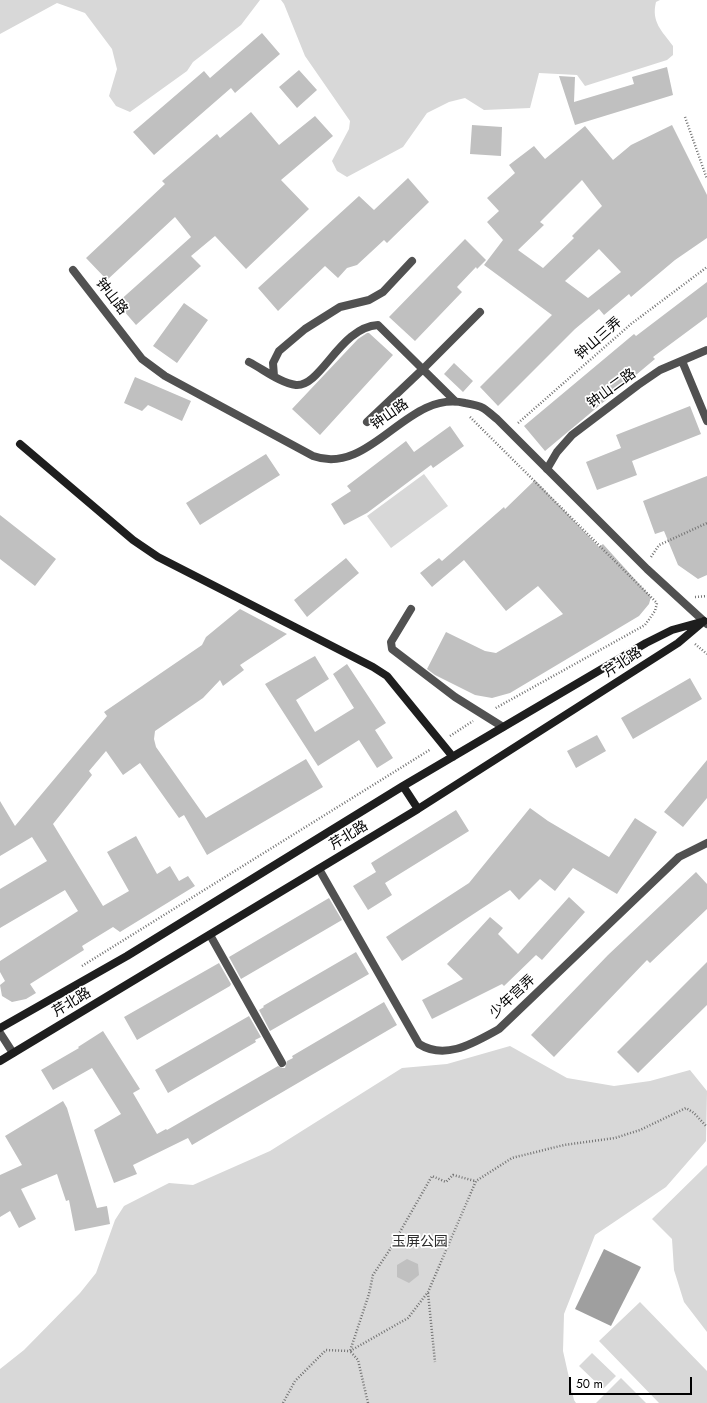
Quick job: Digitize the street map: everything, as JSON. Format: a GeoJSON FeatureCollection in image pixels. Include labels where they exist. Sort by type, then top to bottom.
{"type":"FeatureCollection","features":[{"type":"Feature","properties":{"kind":"main road"},"geometry":{"type":"LineString","coordinates":[[20,444],[133,540],[158,557],[373,667],[387,676],[453,757]]}},
{"type":"Feature","properties":{"kind":"main road","name":"芹北路"},"geometry":{"type":"LineString","coordinates":[[0,1028],[127,956],[403,786],[646,643],[672,630],[706,621]]}},
{"type":"Feature","properties":{"kind":"main road","name":"芹北路"},"geometry":{"type":"LineString","coordinates":[[0,1061],[210,936],[418,809],[672,647],[706,621]]}},
{"type":"Feature","properties":{"kind":"main road"},"geometry":{"type":"LineString","coordinates":[[403,786],[418,809]]}},
{"type":"Feature","properties":{"kind":"street"},"geometry":{"type":"LineString","coordinates":[[274,376],[272,363],[279,351],[305,330],[340,307],[369,300],[383,292],[412,261]]}},
{"type":"Feature","properties":{"kind":"street","name":"钟山路"},"geometry":{"type":"LineString","coordinates":[[73,270],[142,359],[165,376],[313,456],[324,460],[334,461],[349,457],[363,450],[421,410],[455,400]]}},
{"type":"Feature","properties":{"kind":"street"},"geometry":{"type":"LineString","coordinates":[[367,422],[480,312]]}},
{"type":"Feature","properties":{"kind":"street"},"geometry":{"type":"LineString","coordinates":[[249,362],[286,382],[297,385],[306,382],[321,370],[342,344],[361,329],[378,325],[455,400],[482,407],[647,569],[706,621]]}},
{"type":"Feature","properties":{"kind":"street","name":"钟山二路"},"geometry":{"type":"LineString","coordinates":[[546,469],[557,452],[572,435],[644,381],[660,370],[707,350]]}},
{"type":"Feature","properties":{"kind":"street"},"geometry":{"type":"LineString","coordinates":[[682,361],[707,420]]}},
{"type":"Feature","properties":{"kind":"street"},"geometry":{"type":"LineString","coordinates":[[412,609],[391,642],[392,649],[455,697],[503,727]]}},
{"type":"Feature","properties":{"kind":"street","name":"少年宫弄"},"geometry":{"type":"LineString","coordinates":[[319,869],[420,1044],[437,1052],[468,1046],[499,1029],[679,857],[707,843]]}},
{"type":"Feature","properties":{"kind":"street"},"geometry":{"type":"LineString","coordinates":[[210,936],[282,1063]]}},
{"type":"Feature","properties":{"kind":"street"},"geometry":{"type":"LineString","coordinates":[[0,1033],[13,1053]]}},
{"type":"Feature","properties":{"kind":"path"},"geometry":{"type":"LineString","coordinates":[[685,117],[707,179]]}},
{"type":"Feature","properties":{"kind":"path","name":"钟山三弄"},"geometry":{"type":"LineString","coordinates":[[508,431],[631,324],[707,267]]}},
{"type":"Feature","properties":{"kind":"path"},"geometry":{"type":"LineString","coordinates":[[79,968],[483,715],[645,624],[655,611],[657,603],[455,400]]}},
{"type":"Feature","properties":{"kind":"path"},"geometry":{"type":"LineString","coordinates":[[647,569],[653,553],[658,545],[707,523]]}},
{"type":"Feature","properties":{"kind":"path"},"geometry":{"type":"LineString","coordinates":[[695,644],[707,654]]}},
{"type":"Feature","properties":{"kind":"path"},"geometry":{"type":"LineString","coordinates":[[283,1403],[295,1381],[326,1350],[350,1351],[408,1318],[428,1292],[476,1181],[512,1158],[564,1145],[615,1138],[640,1130],[686,1108],[694,1113],[707,1127]]}},
{"type":"Feature","properties":{"kind":"path"},"geometry":{"type":"LineString","coordinates":[[350,1351],[369,1294],[373,1274],[389,1251],[432,1176],[446,1182],[453,1175],[476,1181]]}},
{"type":"Feature","properties":{"kind":"path"},"geometry":{"type":"LineString","coordinates":[[428,1292],[435,1362]]}},
{"type":"Feature","properties":{"kind":"path"},"geometry":{"type":"LineString","coordinates":[[350,1351],[358,1360],[368,1403]]}},
{"type":"Feature","properties":{"kind":"green space"},"geometry":{"type":"Polygon","coordinates":[[[0,0],[260,0],[241,25],[193,62],[187,71],[130,112],[116,106],[109,96],[117,69],[112,49],[85,13],[57,3],[0,34],[0,0]]]}},
{"type":"Feature","properties":{"kind":"green space"},"geometry":{"type":"Polygon","coordinates":[[[281,0],[660,0],[656,2],[656,21],[661,31],[673,46],[673,55],[667,60],[585,86],[577,75],[539,73],[530,108],[484,110],[465,98],[449,102],[427,113],[403,147],[347,177],[337,171],[332,161],[349,129],[350,121],[305,56],[281,0]]]}},
{"type":"Feature","properties":{"kind":"green space"},"geometry":{"type":"Polygon","coordinates":[[[424,474],[448,506],[391,548],[367,516],[424,474]]]}},
{"type":"Feature","properties":{"kind":"green space","name":"玉屏公园"},"geometry":{"type":"Polygon","coordinates":[[[510,1046],[567,1078],[614,1086],[650,1081],[690,1070],[707,1091],[706,1141],[666,1187],[595,1235],[564,1314],[563,1351],[574,1400],[576,1403],[0,1403],[0,1369],[24,1350],[80,1293],[96,1273],[115,1220],[124,1206],[169,1183],[193,1185],[270,1151],[402,1068],[447,1064],[510,1046]]]}},
{"type":"Feature","properties":{"kind":"green space"},"geometry":{"type":"Polygon","coordinates":[[[707,1165],[707,1332],[684,1302],[674,1270],[672,1239],[652,1219],[707,1165]]]}},
{"type":"Feature","properties":{"kind":"green space"},"geometry":{"type":"Polygon","coordinates":[[[640,1302],[707,1371],[707,1403],[659,1403],[599,1341],[640,1302]]]}},
{"type":"Feature","properties":{"kind":"green space"},"geometry":{"type":"Polygon","coordinates":[[[592,1353],[616,1376],[603,1389],[579,1366],[592,1353]]]}},
{"type":"Feature","properties":{"kind":"green space"},"geometry":{"type":"Polygon","coordinates":[[[621,1378],[646,1403],[596,1403],[621,1378]]]}},
{"type":"Feature","properties":{"kind":"shaded area"},"geometry":{"type":"Polygon","coordinates":[[[604,1249],[641,1267],[611,1326],[575,1309],[604,1249]]]}},
{"type":"Feature","properties":{"kind":"building"},"geometry":{"type":"Polygon","coordinates":[[[262,33],[280,54],[235,93],[231,88],[154,155],[133,132],[204,71],[210,78],[262,33]]]}},
{"type":"Feature","properties":{"kind":"building"},"geometry":{"type":"Polygon","coordinates":[[[667,67],[673,95],[575,125],[559,76],[575,77],[574,102],[634,84],[632,77],[667,67]]]}},
{"type":"Feature","properties":{"kind":"building"},"geometry":{"type":"Polygon","coordinates":[[[299,70],[317,90],[297,108],[279,87],[299,70]]]}},
{"type":"Feature","properties":{"kind":"building"},"geometry":{"type":"Polygon","coordinates":[[[251,112],[279,145],[315,116],[333,136],[281,180],[309,209],[246,269],[215,236],[191,256],[201,266],[136,325],[117,303],[191,237],[175,217],[107,280],[86,258],[165,184],[162,181],[217,134],[220,138],[251,112]]]}},
{"type":"Feature","properties":{"kind":"building"},"geometry":{"type":"Polygon","coordinates":[[[472,125],[502,127],[501,156],[470,154],[472,125]]]}},
{"type":"Feature","properties":{"kind":"building"},"geometry":{"type":"Polygon","coordinates":[[[672,125],[707,195],[707,238],[675,260],[631,297],[629,294],[604,315],[599,309],[575,329],[498,406],[480,387],[552,315],[484,265],[503,240],[487,222],[499,211],[487,198],[515,173],[509,165],[534,146],[545,159],[585,126],[613,160],[631,145],[672,125]],[[582,180],[540,222],[544,225],[518,250],[543,268],[574,238],[572,236],[602,206],[582,180]],[[599,249],[565,281],[588,298],[621,272],[599,249]]]}},
{"type":"Feature","properties":{"kind":"building"},"geometry":{"type":"Polygon","coordinates":[[[408,178],[429,202],[387,243],[384,240],[357,265],[347,268],[338,278],[325,266],[278,311],[258,288],[359,196],[374,210],[408,178]]]}},
{"type":"Feature","properties":{"kind":"building"},"geometry":{"type":"Polygon","coordinates":[[[465,239],[486,260],[477,269],[476,267],[457,287],[462,292],[415,341],[389,317],[465,239]]]}},
{"type":"Feature","properties":{"kind":"building"},"geometry":{"type":"Polygon","coordinates":[[[707,282],[707,317],[653,357],[655,359],[545,451],[524,426],[634,334],[636,336],[707,282]]]}},
{"type":"Feature","properties":{"kind":"building"},"geometry":{"type":"Polygon","coordinates":[[[184,303],[208,320],[177,363],[153,346],[184,303]]]}},
{"type":"Feature","properties":{"kind":"building"},"geometry":{"type":"Polygon","coordinates":[[[369,333],[393,355],[320,435],[292,409],[358,339],[369,333]]]}},
{"type":"Feature","properties":{"kind":"building"},"geometry":{"type":"Polygon","coordinates":[[[454,363],[473,381],[463,392],[444,374],[454,363]]]}},
{"type":"Feature","properties":{"kind":"building"},"geometry":{"type":"Polygon","coordinates":[[[135,377],[191,401],[182,421],[148,405],[142,411],[124,403],[135,377]]]}},
{"type":"Feature","properties":{"kind":"building"},"geometry":{"type":"Polygon","coordinates":[[[690,406],[701,434],[632,461],[637,475],[597,490],[586,462],[621,448],[616,435],[690,406]]]}},
{"type":"Feature","properties":{"kind":"building"},"geometry":{"type":"Polygon","coordinates":[[[450,426],[464,446],[433,468],[431,465],[367,513],[344,525],[331,504],[351,491],[347,486],[406,441],[414,452],[450,426]]]}},
{"type":"Feature","properties":{"kind":"building"},"geometry":{"type":"Polygon","coordinates":[[[266,454],[280,475],[200,525],[186,503],[266,454]]]}},
{"type":"Feature","properties":{"kind":"building"},"geometry":{"type":"Polygon","coordinates":[[[707,476],[707,575],[698,579],[678,565],[664,531],[655,534],[643,501],[707,476]]]}},
{"type":"Feature","properties":{"kind":"building"},"geometry":{"type":"Polygon","coordinates":[[[535,480],[599,547],[603,544],[651,597],[649,604],[639,616],[510,693],[492,698],[475,695],[435,675],[427,669],[446,632],[485,651],[496,653],[563,614],[538,586],[506,611],[464,560],[432,587],[420,573],[439,558],[442,561],[504,507],[505,509],[535,480]]]}},
{"type":"Feature","properties":{"kind":"building"},"geometry":{"type":"Polygon","coordinates":[[[0,515],[56,559],[35,586],[0,559],[0,515]]]}},
{"type":"Feature","properties":{"kind":"building"},"geometry":{"type":"Polygon","coordinates":[[[346,558],[359,573],[307,617],[294,600],[346,558]]]}},
{"type":"Feature","properties":{"kind":"building"},"geometry":{"type":"Polygon","coordinates":[[[240,609],[287,634],[240,665],[244,670],[223,686],[220,680],[203,698],[155,731],[154,739],[156,747],[206,818],[306,759],[323,787],[207,855],[184,815],[179,818],[140,763],[123,775],[106,751],[89,771],[92,775],[53,824],[103,906],[129,891],[107,852],[136,836],[157,874],[170,866],[179,881],[188,876],[195,886],[120,932],[113,927],[82,946],[84,950],[30,984],[36,993],[26,999],[12,1002],[2,996],[0,985],[5,981],[0,972],[0,961],[78,911],[65,890],[0,928],[0,889],[47,861],[32,837],[0,856],[0,801],[15,826],[107,716],[104,712],[202,645],[206,637],[240,609]]]}},
{"type":"Feature","properties":{"kind":"building"},"geometry":{"type":"Polygon","coordinates":[[[315,656],[329,679],[296,700],[315,732],[354,708],[333,674],[347,664],[386,723],[375,730],[393,758],[377,768],[359,740],[318,766],[265,684],[315,656]]]}},
{"type":"Feature","properties":{"kind":"building"},"geometry":{"type":"Polygon","coordinates":[[[690,678],[702,699],[633,739],[621,718],[690,678]]]}},
{"type":"Feature","properties":{"kind":"building"},"geometry":{"type":"Polygon","coordinates":[[[597,735],[606,751],[576,768],[567,751],[597,735]]]}},
{"type":"Feature","properties":{"kind":"building"},"geometry":{"type":"Polygon","coordinates":[[[707,760],[707,798],[683,827],[664,812],[707,760]]]}},
{"type":"Feature","properties":{"kind":"building"},"geometry":{"type":"Polygon","coordinates":[[[530,808],[548,821],[609,857],[635,818],[657,832],[617,894],[573,868],[555,891],[540,879],[519,900],[510,890],[402,961],[386,937],[469,883],[530,808]]]}},
{"type":"Feature","properties":{"kind":"building"},"geometry":{"type":"Polygon","coordinates":[[[456,810],[469,831],[385,883],[392,895],[368,910],[353,886],[376,872],[371,863],[456,810]]]}},
{"type":"Feature","properties":{"kind":"building"},"geometry":{"type":"Polygon","coordinates":[[[696,872],[707,884],[707,909],[650,963],[647,960],[554,1057],[531,1035],[608,955],[696,872]]]}},
{"type":"Feature","properties":{"kind":"building"},"geometry":{"type":"Polygon","coordinates":[[[569,897],[585,912],[542,960],[536,955],[504,986],[502,984],[432,1019],[422,1000],[463,979],[447,964],[490,917],[503,928],[498,934],[518,954],[569,897]]]}},
{"type":"Feature","properties":{"kind":"building"},"geometry":{"type":"Polygon","coordinates":[[[329,898],[342,920],[241,979],[229,957],[329,898]]]}},
{"type":"Feature","properties":{"kind":"building"},"geometry":{"type":"Polygon","coordinates":[[[356,952],[369,974],[270,1031],[259,1010],[264,1007],[263,1006],[356,952]]]}},
{"type":"Feature","properties":{"kind":"building"},"geometry":{"type":"Polygon","coordinates":[[[707,962],[707,1005],[638,1073],[617,1052],[707,962]]]}},
{"type":"Feature","properties":{"kind":"building"},"geometry":{"type":"Polygon","coordinates":[[[219,963],[231,984],[230,986],[137,1040],[124,1017],[219,963]]]}},
{"type":"Feature","properties":{"kind":"building"},"geometry":{"type":"Polygon","coordinates":[[[384,1002],[397,1025],[192,1145],[188,1138],[133,1165],[137,1174],[114,1183],[94,1130],[121,1114],[92,1068],[53,1090],[41,1070],[79,1048],[78,1047],[103,1031],[140,1089],[133,1093],[157,1134],[166,1129],[167,1130],[278,1066],[285,1068],[287,1061],[293,1058],[292,1056],[384,1002]]]}},
{"type":"Feature","properties":{"kind":"building"},"geometry":{"type":"Polygon","coordinates":[[[249,1016],[261,1037],[255,1040],[256,1042],[168,1093],[155,1070],[249,1016]]]}},
{"type":"Feature","properties":{"kind":"building"},"geometry":{"type":"Polygon","coordinates":[[[63,1101],[67,1108],[97,1208],[107,1206],[110,1224],[75,1231],[69,1200],[66,1201],[57,1174],[21,1189],[36,1219],[19,1228],[10,1211],[0,1217],[0,1175],[22,1165],[5,1136],[63,1101]]]}},
{"type":"Feature","properties":{"kind":"building"},"geometry":{"type":"Polygon","coordinates":[[[407,1259],[418,1264],[419,1275],[409,1283],[397,1277],[397,1265],[407,1259]]]}}]}
